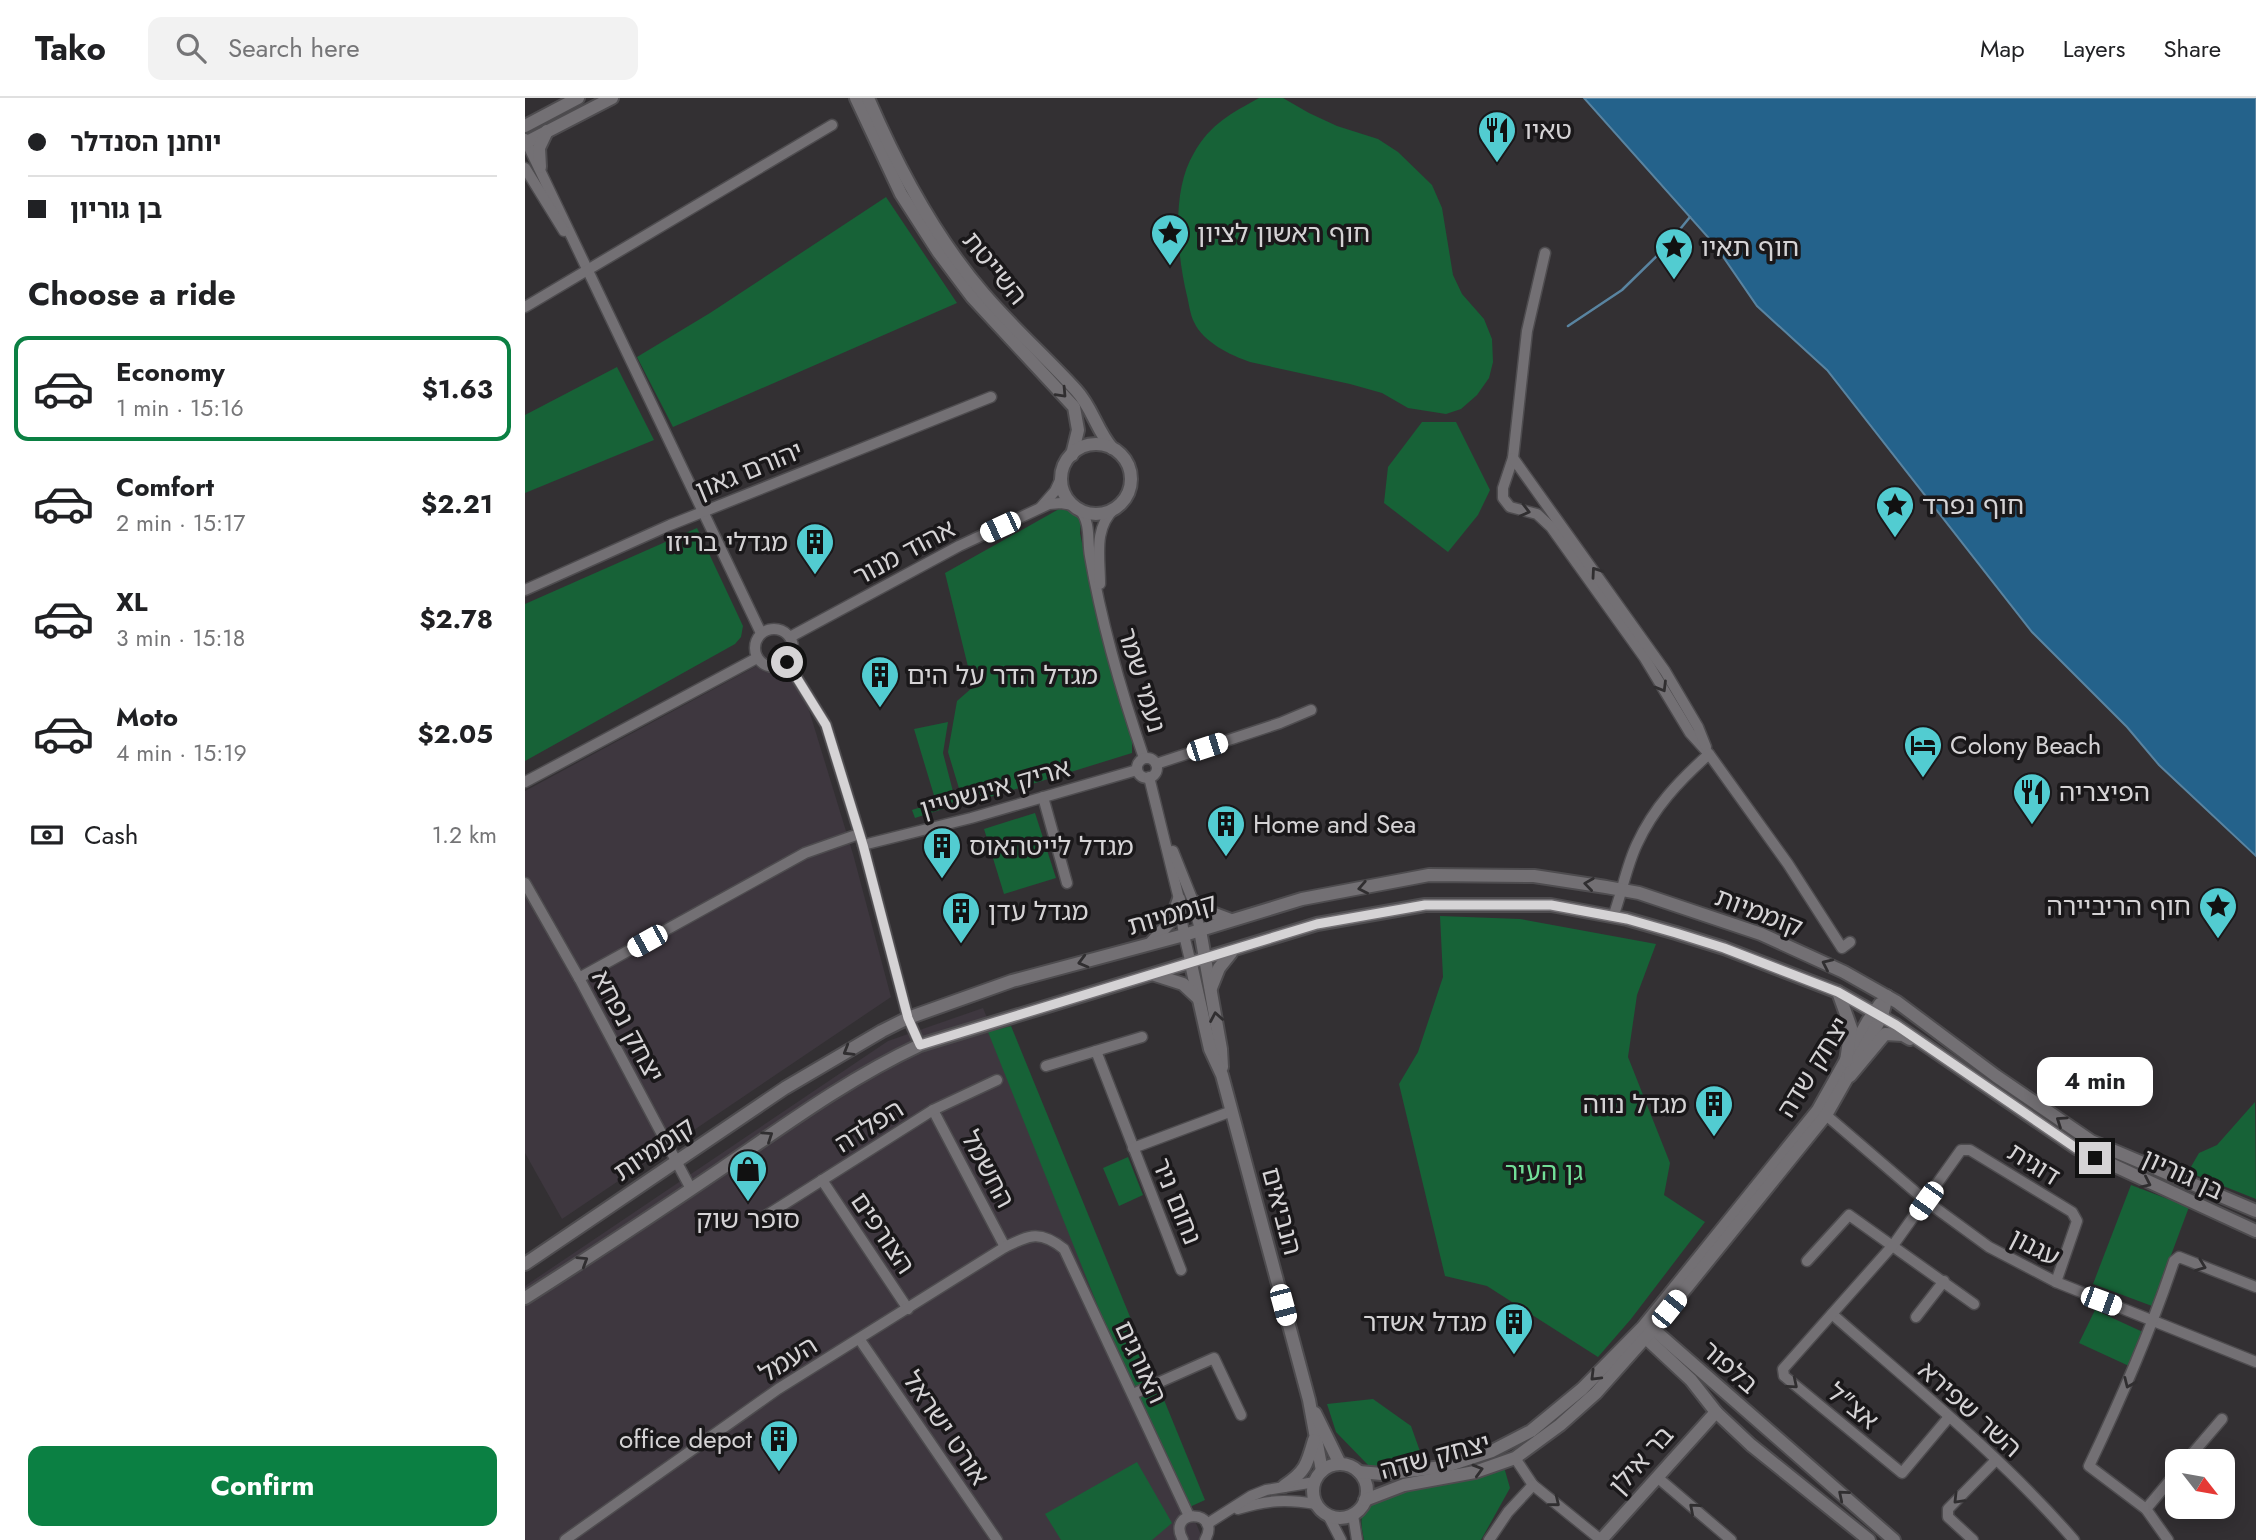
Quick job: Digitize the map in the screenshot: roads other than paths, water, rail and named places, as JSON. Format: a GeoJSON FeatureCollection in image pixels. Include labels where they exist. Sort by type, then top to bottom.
{"type":"FeatureCollection","features":[{"type":"Feature","properties":{"kind":"street"},"geometry":{"type":"LineString","coordinates":[[525,126],[578,98]]}},
{"type":"Feature","properties":{"kind":"street"},"geometry":{"type":"LineString","coordinates":[[611,98],[526,142],[761,633]]}},
{"type":"Feature","properties":{"kind":"street","name":"השייטת"},"geometry":{"type":"LineString","coordinates":[[856,98],[901,194],[939,253],[972,297],[1074,407],[1078,430],[1072,455]]}},
{"type":"Feature","properties":{"kind":"street","name":"השייטת"},"geometry":{"type":"LineString","coordinates":[[868,98],[901,169],[949,249],[995,307],[1080,396],[1100,434],[1112,448]]}},
{"type":"Feature","properties":{"kind":"street"},"geometry":{"type":"LineString","coordinates":[[525,307],[832,125]]}},
{"type":"Feature","properties":{"kind":"street"},"geometry":{"type":"LineString","coordinates":[[540,167],[538,148],[548,131]]}},
{"type":"Feature","properties":{"kind":"street"},"geometry":{"type":"LineString","coordinates":[[525,168],[588,270]]}},
{"type":"Feature","properties":{"kind":"street"},"geometry":{"type":"LineString","coordinates":[[1545,253],[1527,331],[1513,458],[1503,487],[1503,498],[1510,507],[1537,514],[1551,527],[1644,657],[1690,733],[1709,754],[1788,864],[1842,948],[1850,942]]}},
{"type":"Feature","properties":{"kind":"street","name":"יהורם גאון"},"geometry":{"type":"LineString","coordinates":[[525,590],[702,512],[991,397]]}},
{"type":"Feature","properties":{"kind":"street"},"geometry":{"type":"LineString","coordinates":[[1041,508],[1055,491],[1063,468],[1072,455],[1093,444],[1112,448],[1126,460],[1131,481],[1129,492],[1115,508],[1098,514],[1077,508],[1066,498],[1061,478]]}},
{"type":"Feature","properties":{"kind":"street"},"geometry":{"type":"LineString","coordinates":[[1513,458],[1665,671],[1709,754]]}},
{"type":"Feature","properties":{"kind":"street"},"geometry":{"type":"LineString","coordinates":[[1503,487],[1520,479],[1533,485]]}},
{"type":"Feature","properties":{"kind":"street","name":"אהוד מנור"},"geometry":{"type":"LineString","coordinates":[[790,637],[959,546],[1041,508],[1061,503],[1077,508]]}},
{"type":"Feature","properties":{"kind":"street","name":"נעמי שמר"},"geometry":{"type":"LineString","coordinates":[[1077,508],[1088,523],[1089,552],[1101,613],[1116,673],[1144,758]]}},
{"type":"Feature","properties":{"kind":"street","name":"נעמי שמר"},"geometry":{"type":"LineString","coordinates":[[1101,613],[1100,533],[1104,520],[1115,508]]}},
{"type":"Feature","properties":{"kind":"street"},"geometry":{"type":"LineString","coordinates":[[774,629],[781,630],[790,637],[793,650],[787,662],[773,667],[761,663],[755,645],[761,633],[774,629]]}},
{"type":"Feature","properties":{"kind":"street"},"geometry":{"type":"LineString","coordinates":[[525,782],[757,657]]}},
{"type":"Feature","properties":{"kind":"street"},"geometry":{"type":"LineString","coordinates":[[787,662],[826,725],[863,845],[908,1018],[920,1045]]}},
{"type":"Feature","properties":{"kind":"street"},"geometry":{"type":"LineString","coordinates":[[1156,764],[1311,710]]}},
{"type":"Feature","properties":{"kind":"street"},"geometry":{"type":"LineString","coordinates":[[1613,917],[1636,845],[1653,814],[1673,787],[1709,754]]}},
{"type":"Feature","properties":{"kind":"street"},"geometry":{"type":"LineString","coordinates":[[1144,758],[1151,758],[1156,764],[1155,774],[1149,777],[1141,776],[1137,770],[1138,762],[1144,758]]}},
{"type":"Feature","properties":{"kind":"street","name":"אריק אינשטיין"},"geometry":{"type":"LineString","coordinates":[[863,845],[975,817],[1137,770]]}},
{"type":"Feature","properties":{"kind":"street"},"geometry":{"type":"LineString","coordinates":[[1149,777],[1179,899],[1191,964]]}},
{"type":"Feature","properties":{"kind":"street"},"geometry":{"type":"LineString","coordinates":[[1043,797],[1067,883]]}},
{"type":"Feature","properties":{"kind":"street"},"geometry":{"type":"LineString","coordinates":[[1161,821],[1193,901],[1200,930]]}},
{"type":"Feature","properties":{"kind":"street"},"geometry":{"type":"LineString","coordinates":[[579,978],[805,853],[859,834]]}},
{"type":"Feature","properties":{"kind":"street","name":"קוממיות"},"geometry":{"type":"LineString","coordinates":[[525,1264],[785,1088],[908,1018],[1012,982],[1184,935],[1302,899],[1429,875],[1534,876],[1623,890],[1761,934],[1844,972],[1887,996]]}},
{"type":"Feature","properties":{"kind":"street","name":"יצחק נפחא"},"geometry":{"type":"LineString","coordinates":[[525,883],[579,978],[691,1189]]}},
{"type":"Feature","properties":{"kind":"street"},"geometry":{"type":"LineString","coordinates":[[1149,945],[1171,921],[1179,899]]}},
{"type":"Feature","properties":{"kind":"street"},"geometry":{"type":"LineString","coordinates":[[1193,901],[1207,911],[1231,920]]}},
{"type":"Feature","properties":{"kind":"street","name":"קוממיות"},"geometry":{"type":"LineString","coordinates":[[525,1298],[624,1235],[819,1103],[920,1045],[1317,924],[1425,905],[1551,905],[1613,917],[1724,948],[1838,992],[1877,1014]]}},
{"type":"Feature","properties":{"kind":"street","name":"הנביאים"},"geometry":{"type":"LineString","coordinates":[[1200,930],[1221,1049],[1222,1075]]}},
{"type":"Feature","properties":{"kind":"street"},"geometry":{"type":"LineString","coordinates":[[1211,988],[1219,968],[1233,950]]}},
{"type":"Feature","properties":{"kind":"street","name":"הנביאים"},"geometry":{"type":"LineString","coordinates":[[1191,964],[1210,1049],[1222,1075],[1309,1400],[1319,1476]]}},
{"type":"Feature","properties":{"kind":"street"},"geometry":{"type":"LineString","coordinates":[[1155,975],[1183,984],[1198,998]]}},
{"type":"Feature","properties":{"kind":"street"},"geometry":{"type":"LineString","coordinates":[[1838,992],[1851,1028],[1846,1061]]}},
{"type":"Feature","properties":{"kind":"street","name":"יצחק שדה"},"geometry":{"type":"LineString","coordinates":[[1365,1500],[1404,1485],[1475,1472],[1515,1458],[1560,1425],[1596,1393],[1626,1361],[1818,1110],[1887,996]]}},
{"type":"Feature","properties":{"kind":"street","name":"בן גוריון"},"geometry":{"type":"LineString","coordinates":[[1887,996],[2005,1083],[2091,1140],[2256,1211]]}},
{"type":"Feature","properties":{"kind":"street","name":"יצחק שדה"},"geometry":{"type":"LineString","coordinates":[[1359,1472],[1382,1474],[1443,1467],[1492,1451],[1531,1431],[1582,1389],[1669,1309],[1826,1115],[1850,1076],[1877,1014]]}},
{"type":"Feature","properties":{"kind":"street","name":"בן גוריון"},"geometry":{"type":"LineString","coordinates":[[1877,1014],[1938,1052],[2076,1148],[2256,1231]]}},
{"type":"Feature","properties":{"kind":"street"},"geometry":{"type":"LineString","coordinates":[[1850,1076],[1885,1034],[1903,1035],[1938,1052]]}},
{"type":"Feature","properties":{"kind":"street"},"geometry":{"type":"LineString","coordinates":[[1046,1066],[1142,1037]]}},
{"type":"Feature","properties":{"kind":"street","name":"נחום ניר"},"geometry":{"type":"LineString","coordinates":[[1096,1051],[1181,1269]]}},
{"type":"Feature","properties":{"kind":"street","name":"הפלדה"},"geometry":{"type":"LineString","coordinates":[[767,1215],[933,1110],[997,1080]]}},
{"type":"Feature","properties":{"kind":"street","name":"החשמל"},"geometry":{"type":"LineString","coordinates":[[933,1110],[1005,1247]]}},
{"type":"Feature","properties":{"kind":"street","name":"נחום ניר"},"geometry":{"type":"LineString","coordinates":[[1133,1148],[1232,1111]]}},
{"type":"Feature","properties":{"kind":"street","name":"עגנון"},"geometry":{"type":"LineString","coordinates":[[1826,1115],[1926,1201],[1989,1247],[2056,1282],[2256,1362]]}},
{"type":"Feature","properties":{"kind":"street","name":"דוגית"},"geometry":{"type":"LineString","coordinates":[[1926,1201],[1961,1150],[1970,1150],[2072,1212],[2077,1222],[2056,1282]]}},
{"type":"Feature","properties":{"kind":"street","name":"הצורפים"},"geometry":{"type":"LineString","coordinates":[[822,1180],[908,1309]]}},
{"type":"Feature","properties":{"kind":"street"},"geometry":{"type":"LineString","coordinates":[[1832,1314],[1893,1244],[1926,1201]]}},
{"type":"Feature","properties":{"kind":"street"},"geometry":{"type":"LineString","coordinates":[[1807,1261],[1849,1215],[1974,1304]]}},
{"type":"Feature","properties":{"kind":"street","name":"העמל"},"geometry":{"type":"LineString","coordinates":[[566,1540],[745,1411],[1005,1247],[1027,1236],[1043,1235]]}},
{"type":"Feature","properties":{"kind":"street","name":"האורגים"},"geometry":{"type":"LineString","coordinates":[[1043,1235],[1064,1249],[1189,1516]]}},
{"type":"Feature","properties":{"kind":"street"},"geometry":{"type":"LineString","coordinates":[[2168,1540],[2146,1509],[2089,1466],[2129,1383],[2155,1320],[2174,1261],[2179,1257],[2256,1287]]}},
{"type":"Feature","properties":{"kind":"street"},"geometry":{"type":"LineString","coordinates":[[1916,1317],[1944,1281]]}},
{"type":"Feature","properties":{"kind":"street"},"geometry":{"type":"LineString","coordinates":[[1626,1361],[1668,1351],[1669,1309]]}},
{"type":"Feature","properties":{"kind":"street","name":"השר שפירא"},"geometry":{"type":"LineString","coordinates":[[1832,1314],[1996,1460],[2050,1512],[2074,1540]]}},
{"type":"Feature","properties":{"kind":"street","name":"אצ\"ל"},"geometry":{"type":"LineString","coordinates":[[1832,1314],[1783,1369],[1784,1376],[1902,1473],[1949,1417]]}},
{"type":"Feature","properties":{"kind":"street","name":"בלפור"},"geometry":{"type":"LineString","coordinates":[[1647,1331],[1894,1540]]}},
{"type":"Feature","properties":{"kind":"street","name":"אורט ישראל"},"geometry":{"type":"LineString","coordinates":[[860,1340],[997,1540]]}},
{"type":"Feature","properties":{"kind":"street","name":"בלפור"},"geometry":{"type":"LineString","coordinates":[[1668,1351],[1716,1412],[1751,1445],[1869,1540]]}},
{"type":"Feature","properties":{"kind":"street"},"geometry":{"type":"LineString","coordinates":[[1133,1394],[1214,1358],[1241,1415]]}},
{"type":"Feature","properties":{"kind":"street","name":"הנביאים"},"geometry":{"type":"LineString","coordinates":[[1309,1400],[1339,1464]]}},
{"type":"Feature","properties":{"kind":"street","name":"בר אילן"},"geometry":{"type":"LineString","coordinates":[[1601,1540],[1716,1412]]}},
{"type":"Feature","properties":{"kind":"street"},"geometry":{"type":"LineString","coordinates":[[2196,1449],[2222,1419]]}},
{"type":"Feature","properties":{"kind":"street"},"geometry":{"type":"LineString","coordinates":[[1284,1486],[1307,1465],[1315,1436]]}},
{"type":"Feature","properties":{"kind":"street"},"geometry":{"type":"LineString","coordinates":[[1515,1458],[1533,1485],[1601,1540]]}},
{"type":"Feature","properties":{"kind":"street"},"geometry":{"type":"LineString","coordinates":[[1973,1540],[1948,1517],[1948,1509],[1996,1460]]}},
{"type":"Feature","properties":{"kind":"street"},"geometry":{"type":"LineString","coordinates":[[1207,1524],[1251,1496],[1319,1476],[1339,1464],[1347,1465],[1359,1472],[1366,1485],[1365,1500],[1353,1515],[1336,1518],[1328,1515]]}},
{"type":"Feature","properties":{"kind":"street"},"geometry":{"type":"LineString","coordinates":[[1316,1504],[1313,1489],[1319,1476]]}},
{"type":"Feature","properties":{"kind":"street"},"geometry":{"type":"LineString","coordinates":[[1657,1477],[1731,1540]]}},
{"type":"Feature","properties":{"kind":"street"},"geometry":{"type":"LineString","coordinates":[[1489,1540],[1508,1512],[1533,1485]]}},
{"type":"Feature","properties":{"kind":"street"},"geometry":{"type":"LineString","coordinates":[[2146,1509],[2165,1486]]}},
{"type":"Feature","properties":{"kind":"street"},"geometry":{"type":"LineString","coordinates":[[1230,1511],[1272,1500],[1290,1499],[1316,1504],[1328,1515],[1341,1540]]}},
{"type":"Feature","properties":{"kind":"street"},"geometry":{"type":"LineString","coordinates":[[1353,1515],[1357,1540]]}},
{"type":"Feature","properties":{"kind":"street"},"geometry":{"type":"LineString","coordinates":[[1180,1539],[1180,1525],[1189,1516],[1197,1516],[1207,1524],[1209,1531],[1205,1540]]}},
{"type":"Feature","properties":{"kind":"water"},"geometry":{"type":"Polygon","coordinates":[[[1584,98],[2256,98],[2256,856],[2159,765],[2127,727],[2032,632],[1827,370],[1757,306],[1715,245],[1584,98]]]}},
{"type":"Feature","properties":{"kind":"waterway"},"geometry":{"type":"LineString","coordinates":[[1568,326],[1622,290],[1663,250],[1690,217]]}},
{"type":"Feature","properties":{"kind":"place","name":"טאיו"},"geometry":{"type":"Point","coordinates":[1497,164]}},
{"type":"Feature","properties":{"kind":"place","name":"חוף ראשון לציון"},"geometry":{"type":"Point","coordinates":[1170,267]}},
{"type":"Feature","properties":{"kind":"place","name":"חוף תאיו"},"geometry":{"type":"Point","coordinates":[1674,281]}},
{"type":"Feature","properties":{"kind":"place","name":"חוף נפרד"},"geometry":{"type":"Point","coordinates":[1895,539]}},
{"type":"Feature","properties":{"kind":"place","name":"מגדלי בריזו"},"geometry":{"type":"Point","coordinates":[815,576]}},
{"type":"Feature","properties":{"kind":"place","name":"מגדל הדר על הים"},"geometry":{"type":"Point","coordinates":[880,709]}},
{"type":"Feature","properties":{"kind":"place","name":"Colony Beach"},"geometry":{"type":"Point","coordinates":[1923,779]}},
{"type":"Feature","properties":{"kind":"place","name":"הפיצריה"},"geometry":{"type":"Point","coordinates":[2032,826]}},
{"type":"Feature","properties":{"kind":"place","name":"Home and Sea"},"geometry":{"type":"Point","coordinates":[1226,858]}},
{"type":"Feature","properties":{"kind":"place","name":"מגדל לייטהאוס"},"geometry":{"type":"Point","coordinates":[942,880]}},
{"type":"Feature","properties":{"kind":"place","name":"חוף הריביירה"},"geometry":{"type":"Point","coordinates":[2218,940]}},
{"type":"Feature","properties":{"kind":"place","name":"מגדל עדן"},"geometry":{"type":"Point","coordinates":[961,945]}},
{"type":"Feature","properties":{"kind":"place","name":"מגדל נווה"},"geometry":{"type":"Point","coordinates":[1714,1138]}},
{"type":"Feature","properties":{"kind":"place","name":"סופר שוק"},"geometry":{"type":"Point","coordinates":[748,1203]}},
{"type":"Feature","properties":{"kind":"place","name":"מגדל אשדר"},"geometry":{"type":"Point","coordinates":[1514,1356]}},
{"type":"Feature","properties":{"kind":"place","name":"office depot"},"geometry":{"type":"Point","coordinates":[779,1473]}},
{"type":"Feature","properties":{"kind":"park label","name":"גן העיר"},"geometry":{"type":"Point","coordinates":[1544,1171]}}]}
